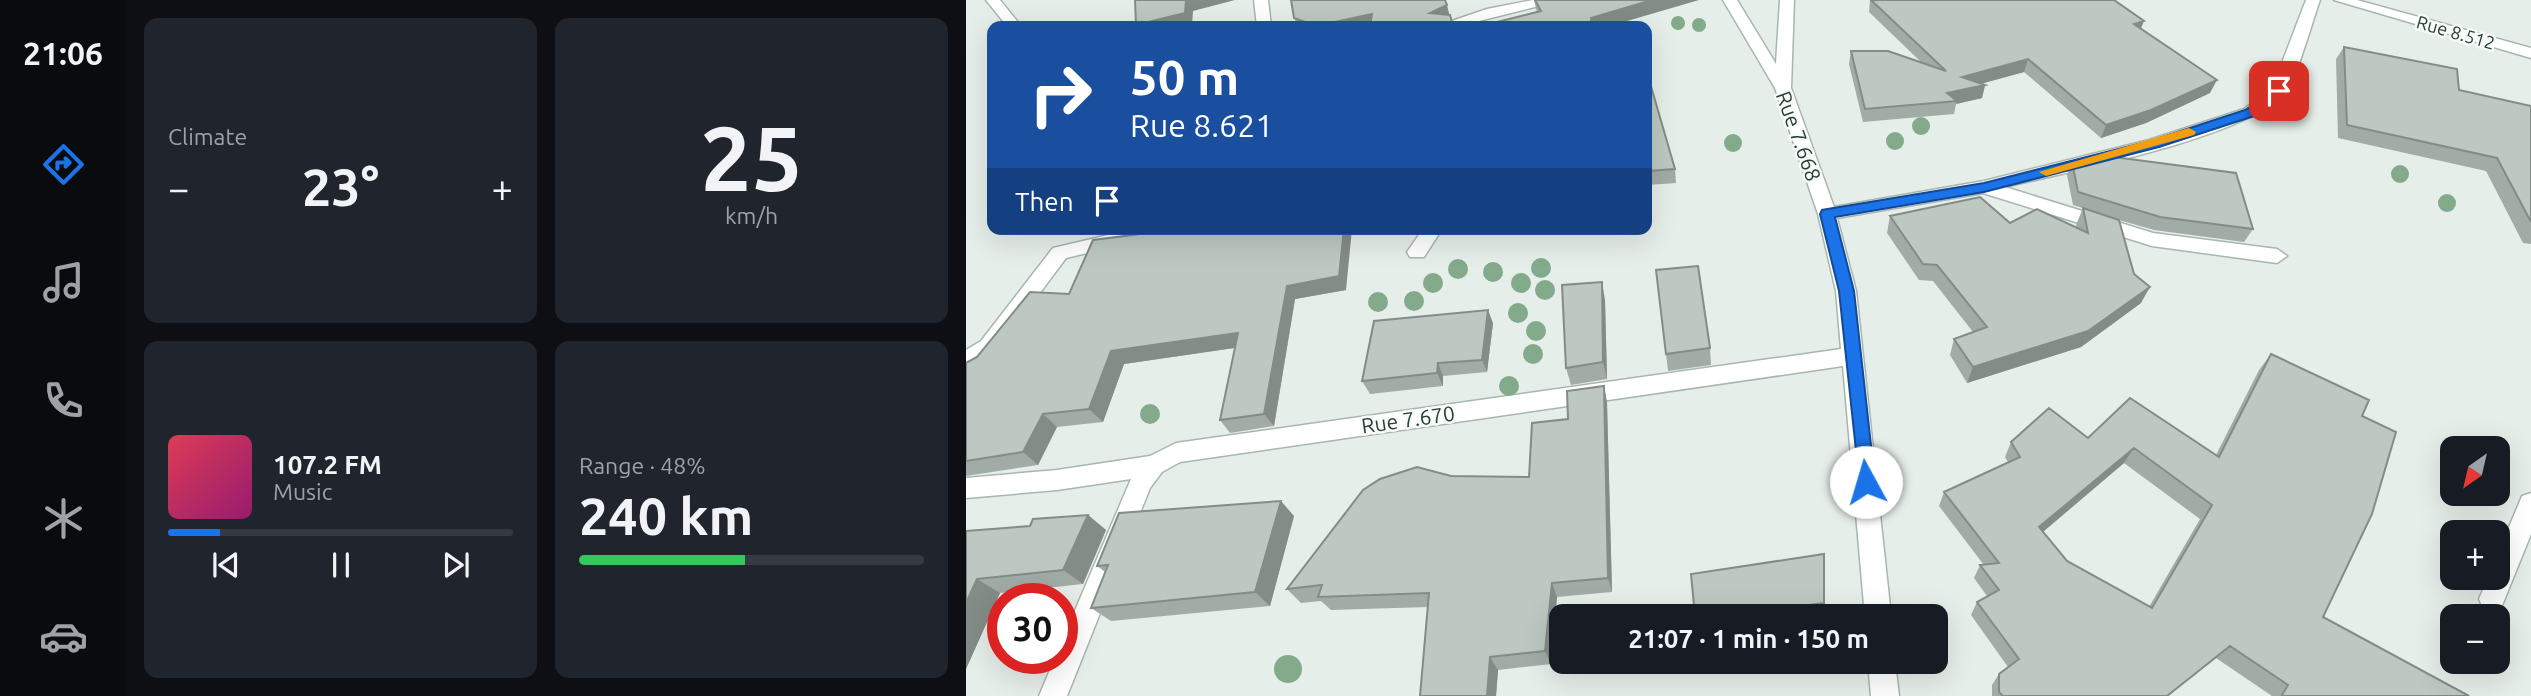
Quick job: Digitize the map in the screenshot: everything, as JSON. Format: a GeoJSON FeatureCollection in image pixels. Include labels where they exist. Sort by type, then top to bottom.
{"type":"FeatureCollection","features":[{"type":"Feature","properties":{"kind":"street"},"geometry":{"type":"LineString","coordinates":[[993,0],[1010,21]]}},
{"type":"Feature","properties":{"kind":"street"},"geometry":{"type":"LineString","coordinates":[[1261,0],[1263,21]]}},
{"type":"Feature","properties":{"kind":"street"},"geometry":{"type":"LineString","coordinates":[[1462,21],[1556,0]]}},
{"type":"Feature","properties":{"kind":"street","name":"Rue 7.668"},"geometry":{"type":"LineString","coordinates":[[1730,0],[1783,88],[1827,214],[1846,291],[1877,604]]}},
{"type":"Feature","properties":{"kind":"street"},"geometry":{"type":"LineString","coordinates":[[1783,88],[1787,0]]}},
{"type":"Feature","properties":{"kind":"street"},"geometry":{"type":"LineString","coordinates":[[1827,214],[1984,187],[2154,144],[2249,113],[2279,91],[2312,0]]}},
{"type":"Feature","properties":{"kind":"street","name":"Rue 8.512"},"geometry":{"type":"LineString","coordinates":[[2341,0],[2531,53]]}},
{"type":"Feature","properties":{"kind":"street"},"geometry":{"type":"LineString","coordinates":[[1984,187],[2152,239],[2277,256]]}},
{"type":"Feature","properties":{"kind":"street"},"geometry":{"type":"LineString","coordinates":[[966,360],[988,347],[1060,253],[1137,235]]}},
{"type":"Feature","properties":{"kind":"street"},"geometry":{"type":"LineString","coordinates":[[1417,252],[1429,235]]}},
{"type":"Feature","properties":{"kind":"street","name":"Rue 7.670"},"geometry":{"type":"LineString","coordinates":[[966,488],[1057,480],[1154,466],[1176,453],[1853,356]]}},
{"type":"Feature","properties":{"kind":"street"},"geometry":{"type":"LineString","coordinates":[[1053,696],[1141,482],[1154,466]]}},
{"type":"Feature","properties":{"kind":"street"},"geometry":{"type":"LineString","coordinates":[[2492,599],[2531,504]]}},
{"type":"Feature","properties":{"kind":"street"},"geometry":{"type":"LineString","coordinates":[[1883,674],[1885,696]]}},
{"type":"Feature","properties":{"kind":"building"},"geometry":{"type":"Polygon","coordinates":[[[1135,0],[1186,0],[1185,13],[1152,21],[1136,21],[1135,0]]]}},
{"type":"Feature","properties":{"kind":"building"},"geometry":{"type":"Polygon","coordinates":[[[1291,0],[1445,0],[1447,5],[1430,13],[1450,15],[1452,21],[1371,21],[1372,14],[1339,21],[1302,21],[1294,18],[1291,0]]]}},
{"type":"Feature","properties":{"kind":"building"},"geometry":{"type":"Polygon","coordinates":[[[1535,0],[1652,0],[1591,18],[1591,21],[1501,21],[1541,11],[1535,0]]]}},
{"type":"Feature","properties":{"kind":"building"},"geometry":{"type":"Polygon","coordinates":[[[1871,0],[2114,0],[2144,21],[2134,24],[2217,80],[2151,110],[2106,125],[2028,59],[1962,77],[1985,85],[1947,93],[1957,101],[1865,109],[1851,51],[1888,51],[1946,71],[1871,0]]]}},
{"type":"Feature","properties":{"kind":"building"},"geometry":{"type":"Polygon","coordinates":[[[2344,47],[2457,69],[2459,90],[2531,106],[2531,222],[2497,158],[2347,125],[2344,47]]]}},
{"type":"Feature","properties":{"kind":"building"},"geometry":{"type":"Polygon","coordinates":[[[1652,90],[1675,169],[1652,171],[1652,90]]]}},
{"type":"Feature","properties":{"kind":"building"},"geometry":{"type":"Polygon","coordinates":[[[2100,155],[2101,161],[2114,157],[2236,173],[2253,229],[2160,217],[2078,192],[2072,162],[2100,155]]]}},
{"type":"Feature","properties":{"kind":"building"},"geometry":{"type":"Polygon","coordinates":[[[1980,197],[2010,223],[2037,209],[2088,233],[2083,208],[2119,220],[2134,274],[2150,287],[2088,331],[1973,367],[1954,339],[1987,327],[1937,265],[1923,264],[1890,216],[1980,197]]]}},
{"type":"Feature","properties":{"kind":"building"},"geometry":{"type":"Polygon","coordinates":[[[1133,235],[1343,235],[1339,276],[1287,286],[1264,414],[1220,420],[1238,333],[1111,351],[1089,409],[1043,414],[1023,452],[966,461],[966,363],[977,357],[1030,292],[1069,294],[1093,240],[1133,235]]]}},
{"type":"Feature","properties":{"kind":"building"},"geometry":{"type":"Polygon","coordinates":[[[1698,266],[1710,348],[1666,354],[1656,270],[1698,266]]]}},
{"type":"Feature","properties":{"kind":"building"},"geometry":{"type":"Polygon","coordinates":[[[1602,282],[1603,362],[1566,368],[1562,285],[1602,282]]]}},
{"type":"Feature","properties":{"kind":"building"},"geometry":{"type":"Polygon","coordinates":[[[1488,310],[1482,360],[1438,363],[1437,373],[1362,381],[1374,321],[1488,310]]]}},
{"type":"Feature","properties":{"kind":"building"},"geometry":{"type":"Polygon","coordinates":[[[2271,354],[2369,400],[2362,416],[2396,432],[2372,514],[2323,617],[2469,696],[2283,696],[2288,685],[2230,646],[2167,696],[2003,696],[1999,692],[1999,674],[2019,659],[1977,602],[1999,590],[1980,565],[1999,563],[1944,492],[2020,457],[2011,442],[2049,408],[2088,438],[2130,398],[2219,457],[2271,354]],[[2134,448],[2039,527],[2067,561],[2152,608],[2212,505],[2134,448]]]}},
{"type":"Feature","properties":{"kind":"building"},"geometry":{"type":"Polygon","coordinates":[[[1604,386],[1608,578],[1552,583],[1545,651],[1490,657],[1487,696],[1420,696],[1429,593],[1318,597],[1322,585],[1287,589],[1363,490],[1380,479],[1417,467],[1451,476],[1529,477],[1532,423],[1568,419],[1567,391],[1604,386]]]}},
{"type":"Feature","properties":{"kind":"building"},"geometry":{"type":"Polygon","coordinates":[[[1281,501],[1255,592],[1091,608],[1108,565],[1097,566],[1119,513],[1281,501]]]}},
{"type":"Feature","properties":{"kind":"building"},"geometry":{"type":"Polygon","coordinates":[[[1088,515],[1063,570],[977,579],[966,603],[966,531],[1030,526],[1033,519],[1088,515]]]}},
{"type":"Feature","properties":{"kind":"building"},"geometry":{"type":"Polygon","coordinates":[[[1824,554],[1824,603],[1694,604],[1691,574],[1824,554]]]}},
{"type":"Feature","properties":{"kind":"slow traffic"},"geometry":{"type":"LineString","coordinates":[[2046,172],[2154,144],[2189,132]]}},
{"type":"Feature","properties":{"kind":"route"},"geometry":{"type":"LineString","coordinates":[[1866,482],[1846,291],[1827,214],[1984,187],[2154,144],[2249,113],[2279,91]]}}]}
